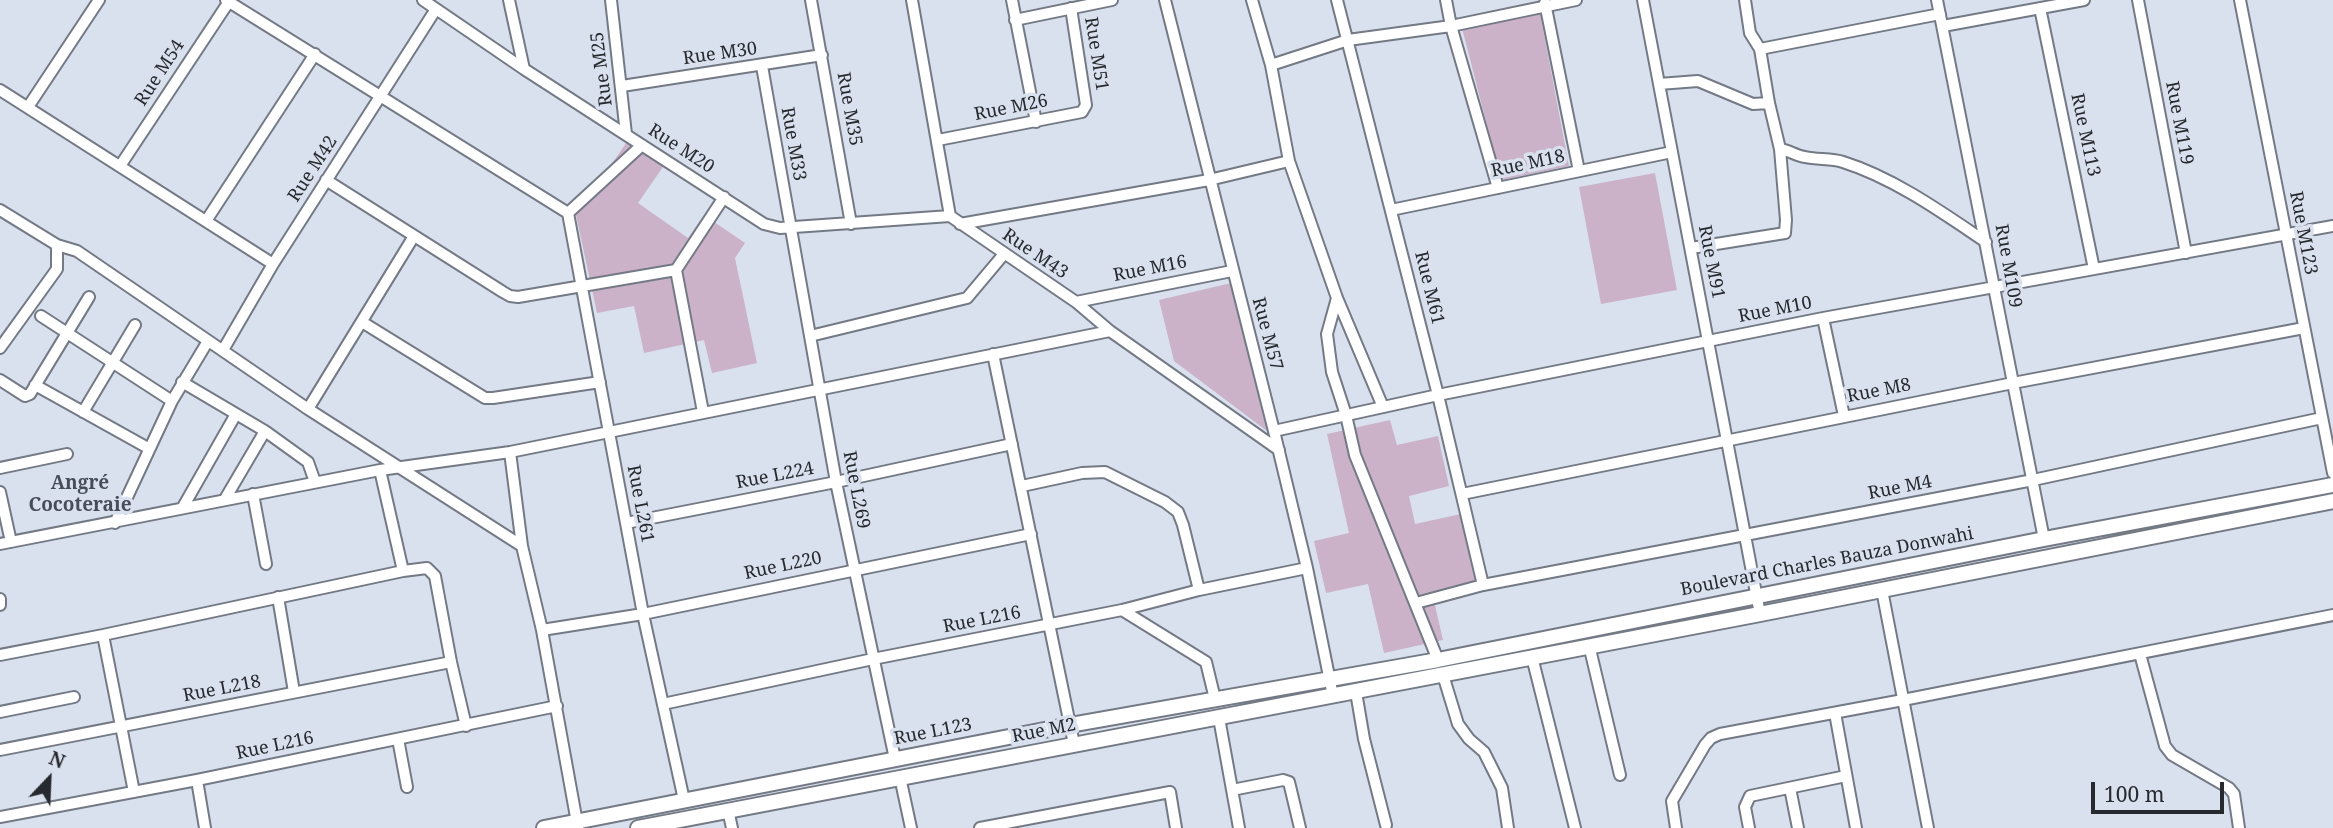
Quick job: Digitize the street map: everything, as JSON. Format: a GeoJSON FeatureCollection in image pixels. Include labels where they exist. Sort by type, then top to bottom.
{"type":"FeatureCollection","features":[{"type":"Feature","properties":{"kind":"main road","name":"Boulevard Charles Bauza Donwahi"},"geometry":{"type":"LineString","coordinates":[[1329,678],[1438,660],[2044,539],[2333,485]]}},
{"type":"Feature","properties":{"kind":"main road"},"geometry":{"type":"LineString","coordinates":[[1334,696],[2333,501]]}},
{"type":"Feature","properties":{"kind":"main road","name":"Rue L123"},"geometry":{"type":"LineString","coordinates":[[544,828],[577,825],[684,800],[1329,678]]}},
{"type":"Feature","properties":{"kind":"main road","name":"Rue M2"},"geometry":{"type":"LineString","coordinates":[[638,828],[1334,696]]}},
{"type":"Feature","properties":{"kind":"street"},"geometry":{"type":"LineString","coordinates":[[27,107],[99,0]]}},
{"type":"Feature","properties":{"kind":"street"},"geometry":{"type":"LineString","coordinates":[[509,0],[524,69]]}},
{"type":"Feature","properties":{"kind":"street","name":"Rue M25"},"geometry":{"type":"LineString","coordinates":[[611,0],[626,134]]}},
{"type":"Feature","properties":{"kind":"street","name":"Rue M35"},"geometry":{"type":"LineString","coordinates":[[811,0],[851,224]]}},
{"type":"Feature","properties":{"kind":"street"},"geometry":{"type":"LineString","coordinates":[[912,0],[950,216]]}},
{"type":"Feature","properties":{"kind":"street"},"geometry":{"type":"LineString","coordinates":[[1012,0],[1036,122]]}},
{"type":"Feature","properties":{"kind":"street"},"geometry":{"type":"LineString","coordinates":[[1015,20],[1112,0]]}},
{"type":"Feature","properties":{"kind":"street","name":"Rue M57"},"geometry":{"type":"LineString","coordinates":[[1165,0],[1279,450],[1334,696]]}},
{"type":"Feature","properties":{"kind":"street"},"geometry":{"type":"LineString","coordinates":[[1252,0],[1271,65],[1289,161],[1338,298],[1383,407]]}},
{"type":"Feature","properties":{"kind":"street","name":"Rue M61"},"geometry":{"type":"LineString","coordinates":[[1337,0],[1438,395],[1483,585]]}},
{"type":"Feature","properties":{"kind":"street"},"geometry":{"type":"LineString","coordinates":[[1446,0],[1451,26],[1498,188]]}},
{"type":"Feature","properties":{"kind":"street"},"geometry":{"type":"LineString","coordinates":[[1271,65],[1348,40],[1451,26],[1545,3],[1576,0]]}},
{"type":"Feature","properties":{"kind":"street","name":"Rue M91"},"geometry":{"type":"LineString","coordinates":[[1643,0],[1760,614]]}},
{"type":"Feature","properties":{"kind":"street"},"geometry":{"type":"LineString","coordinates":[[1690,248],[1785,233],[1780,149],[1760,49],[1750,33],[1745,0]]}},
{"type":"Feature","properties":{"kind":"street","name":"Rue M109"},"geometry":{"type":"LineString","coordinates":[[1937,0],[2044,539]]}},
{"type":"Feature","properties":{"kind":"street"},"geometry":{"type":"LineString","coordinates":[[1943,26],[2084,0]]}},
{"type":"Feature","properties":{"kind":"street","name":"Rue M119"},"geometry":{"type":"LineString","coordinates":[[2138,0],[2186,253]]}},
{"type":"Feature","properties":{"kind":"street","name":"Rue M123"},"geometry":{"type":"LineString","coordinates":[[2241,0],[2285,235],[2327,423],[2333,472]]}},
{"type":"Feature","properties":{"kind":"street"},"geometry":{"type":"LineString","coordinates":[[228,1],[568,214],[642,145]]}},
{"type":"Feature","properties":{"kind":"street","name":"Rue M54"},"geometry":{"type":"LineString","coordinates":[[120,166],[228,1]]}},
{"type":"Feature","properties":{"kind":"street","name":"Rue M20"},"geometry":{"type":"LineString","coordinates":[[430,3],[524,69],[764,224],[790,227],[950,216]]}},
{"type":"Feature","properties":{"kind":"street","name":"Rue M42"},"geometry":{"type":"LineString","coordinates":[[223,350],[273,264],[380,97],[430,3]]}},
{"type":"Feature","properties":{"kind":"street"},"geometry":{"type":"LineString","coordinates":[[1545,3],[1578,172]]}},
{"type":"Feature","properties":{"kind":"street","name":"Rue M51"},"geometry":{"type":"LineString","coordinates":[[1071,8],[1086,105]]}},
{"type":"Feature","properties":{"kind":"street","name":"Rue M113"},"geometry":{"type":"LineString","coordinates":[[2040,8],[2094,270]]}},
{"type":"Feature","properties":{"kind":"street"},"geometry":{"type":"LineString","coordinates":[[1760,49],[1940,14]]}},
{"type":"Feature","properties":{"kind":"street"},"geometry":{"type":"LineString","coordinates":[[206,221],[315,54]]}},
{"type":"Feature","properties":{"kind":"street","name":"Rue M30"},"geometry":{"type":"LineString","coordinates":[[622,86],[822,55]]}},
{"type":"Feature","properties":{"kind":"street","name":"Rue M33"},"geometry":{"type":"LineString","coordinates":[[762,66],[790,227]]}},
{"type":"Feature","properties":{"kind":"street"},"geometry":{"type":"LineString","coordinates":[[1659,83],[1698,81],[1753,104],[1769,103]]}},
{"type":"Feature","properties":{"kind":"street"},"geometry":{"type":"LineString","coordinates":[[0,90],[273,264]]}},
{"type":"Feature","properties":{"kind":"street","name":"Rue M26"},"geometry":{"type":"LineString","coordinates":[[938,140],[1082,112],[1086,105]]}},
{"type":"Feature","properties":{"kind":"street"},"geometry":{"type":"LineString","coordinates":[[1780,149],[1803,157],[1841,161],[1870,173],[1933,206],[1986,242]]}},
{"type":"Feature","properties":{"kind":"street","name":"Rue M18"},"geometry":{"type":"LineString","coordinates":[[1391,210],[1672,152]]}},
{"type":"Feature","properties":{"kind":"street"},"geometry":{"type":"LineString","coordinates":[[960,224],[1209,180],[1289,161]]}},
{"type":"Feature","properties":{"kind":"street"},"geometry":{"type":"LineString","coordinates":[[326,180],[510,296],[518,297],[676,270]]}},
{"type":"Feature","properties":{"kind":"street"},"geometry":{"type":"LineString","coordinates":[[703,412],[676,270],[723,197]]}},
{"type":"Feature","properties":{"kind":"street"},"geometry":{"type":"LineString","coordinates":[[0,210],[57,245],[77,251],[308,409],[522,545]]}},
{"type":"Feature","properties":{"kind":"street","name":"Rue L261"},"geometry":{"type":"LineString","coordinates":[[568,214],[643,614],[684,800]]}},
{"type":"Feature","properties":{"kind":"street","name":"Rue M43"},"geometry":{"type":"LineString","coordinates":[[950,216],[1076,302],[1110,331],[1279,450]]}},
{"type":"Feature","properties":{"kind":"street","name":"Rue M10"},"geometry":{"type":"LineString","coordinates":[[1274,431],[1438,395],[1823,318],[2333,226]]}},
{"type":"Feature","properties":{"kind":"street","name":"Rue L269"},"geometry":{"type":"LineString","coordinates":[[790,227],[836,482],[895,759]]}},
{"type":"Feature","properties":{"kind":"street"},"geometry":{"type":"LineString","coordinates":[[308,409],[414,236]]}},
{"type":"Feature","properties":{"kind":"street"},"geometry":{"type":"LineString","coordinates":[[0,348],[57,269],[57,245]]}},
{"type":"Feature","properties":{"kind":"street"},"geometry":{"type":"LineString","coordinates":[[810,336],[967,298],[1004,254]]}},
{"type":"Feature","properties":{"kind":"street","name":"Rue M16"},"geometry":{"type":"LineString","coordinates":[[1076,302],[1232,271]]}},
{"type":"Feature","properties":{"kind":"street"},"geometry":{"type":"LineString","coordinates":[[0,380],[25,396],[30,394],[89,297]]}},
{"type":"Feature","properties":{"kind":"street"},"geometry":{"type":"LineString","coordinates":[[1338,298],[1327,334],[1332,372],[1355,455],[1438,660]]}},
{"type":"Feature","properties":{"kind":"street"},"geometry":{"type":"LineString","coordinates":[[41,316],[172,401]]}},
{"type":"Feature","properties":{"kind":"street"},"geometry":{"type":"LineString","coordinates":[[1823,318],[1844,416]]}},
{"type":"Feature","properties":{"kind":"street"},"geometry":{"type":"LineString","coordinates":[[362,322],[485,398],[600,382]]}},
{"type":"Feature","properties":{"kind":"street"},"geometry":{"type":"LineString","coordinates":[[83,412],[135,325]]}},
{"type":"Feature","properties":{"kind":"street","name":"Rue M8"},"geometry":{"type":"LineString","coordinates":[[1462,494],[1844,416],[2304,328]]}},
{"type":"Feature","properties":{"kind":"street"},"geometry":{"type":"LineString","coordinates":[[0,492],[5,543],[380,470],[510,452],[1110,331]]}},
{"type":"Feature","properties":{"kind":"street"},"geometry":{"type":"LineString","coordinates":[[115,523],[172,401],[208,341]]}},
{"type":"Feature","properties":{"kind":"street"},"geometry":{"type":"LineString","coordinates":[[993,354],[1074,744]]}},
{"type":"Feature","properties":{"kind":"street"},"geometry":{"type":"LineString","coordinates":[[182,382],[265,431],[308,462],[315,482]]}},
{"type":"Feature","properties":{"kind":"street"},"geometry":{"type":"LineString","coordinates":[[35,385],[148,448]]}},
{"type":"Feature","properties":{"kind":"street"},"geometry":{"type":"LineString","coordinates":[[183,507],[236,414]]}},
{"type":"Feature","properties":{"kind":"street","name":"Rue M4"},"geometry":{"type":"LineString","coordinates":[[1416,603],[1483,585],[1745,537],[2327,423]]}},
{"type":"Feature","properties":{"kind":"street"},"geometry":{"type":"LineString","coordinates":[[225,499],[265,431]]}},
{"type":"Feature","properties":{"kind":"street","name":"Rue L224"},"geometry":{"type":"LineString","coordinates":[[626,523],[1012,444]]}},
{"type":"Feature","properties":{"kind":"street"},"geometry":{"type":"LineString","coordinates":[[510,452],[522,545],[557,706],[577,825]]}},
{"type":"Feature","properties":{"kind":"street"},"geometry":{"type":"LineString","coordinates":[[0,468],[67,454]]}},
{"type":"Feature","properties":{"kind":"street"},"geometry":{"type":"LineString","coordinates":[[380,470],[404,571]]}},
{"type":"Feature","properties":{"kind":"street"},"geometry":{"type":"LineString","coordinates":[[1022,486],[1082,473],[1105,472],[1165,502],[1178,512],[1199,590]]}},
{"type":"Feature","properties":{"kind":"street"},"geometry":{"type":"LineString","coordinates":[[253,494],[266,564]]}},
{"type":"Feature","properties":{"kind":"street","name":"Rue L220"},"geometry":{"type":"LineString","coordinates":[[542,630],[643,614],[1031,534]]}},
{"type":"Feature","properties":{"kind":"street"},"geometry":{"type":"LineString","coordinates":[[0,655],[427,568],[436,576],[451,662],[466,726]]}},
{"type":"Feature","properties":{"kind":"street","name":"Rue L216"},"geometry":{"type":"LineString","coordinates":[[663,704],[1122,610],[1199,590],[1307,568]]}},
{"type":"Feature","properties":{"kind":"street"},"geometry":{"type":"LineString","coordinates":[[1882,590],[1927,828]]}},
{"type":"Feature","properties":{"kind":"street"},"geometry":{"type":"LineString","coordinates":[[278,597],[294,692]]}},
{"type":"Feature","properties":{"kind":"street"},"geometry":{"type":"LineString","coordinates":[[0,599],[0,605]]}},
{"type":"Feature","properties":{"kind":"street"},"geometry":{"type":"LineString","coordinates":[[1122,610],[1206,662],[1215,699]]}},
{"type":"Feature","properties":{"kind":"street"},"geometry":{"type":"LineString","coordinates":[[1676,828],[1672,801],[1705,745],[1720,734],[2333,615]]}},
{"type":"Feature","properties":{"kind":"street"},"geometry":{"type":"LineString","coordinates":[[103,635],[134,792]]}},
{"type":"Feature","properties":{"kind":"street"},"geometry":{"type":"LineString","coordinates":[[1590,645],[1620,775]]}},
{"type":"Feature","properties":{"kind":"street"},"geometry":{"type":"LineString","coordinates":[[2140,654],[2165,747],[2172,755],[2229,788],[2234,794],[2239,828]]}},
{"type":"Feature","properties":{"kind":"street"},"geometry":{"type":"LineString","coordinates":[[1532,657],[1575,828]]}},
{"type":"Feature","properties":{"kind":"street","name":"Rue L218"},"geometry":{"type":"LineString","coordinates":[[0,750],[451,662]]}},
{"type":"Feature","properties":{"kind":"street"},"geometry":{"type":"LineString","coordinates":[[1443,675],[1458,724],[1483,752],[1502,788],[1508,828]]}},
{"type":"Feature","properties":{"kind":"street"},"geometry":{"type":"LineString","coordinates":[[1356,692],[1364,738],[1386,825]]}},
{"type":"Feature","properties":{"kind":"street"},"geometry":{"type":"LineString","coordinates":[[0,712],[74,697]]}},
{"type":"Feature","properties":{"kind":"street","name":"Rue L216"},"geometry":{"type":"LineString","coordinates":[[0,817],[197,780],[557,706]]}},
{"type":"Feature","properties":{"kind":"street"},"geometry":{"type":"LineString","coordinates":[[1835,713],[1856,828]]}},
{"type":"Feature","properties":{"kind":"street"},"geometry":{"type":"LineString","coordinates":[[1219,718],[1239,828]]}},
{"type":"Feature","properties":{"kind":"street"},"geometry":{"type":"LineString","coordinates":[[398,739],[407,787]]}},
{"type":"Feature","properties":{"kind":"street"},"geometry":{"type":"LineString","coordinates":[[1749,828],[1745,807],[1750,796],[1846,776]]}},
{"type":"Feature","properties":{"kind":"street"},"geometry":{"type":"LineString","coordinates":[[900,777],[911,828]]}},
{"type":"Feature","properties":{"kind":"street"},"geometry":{"type":"LineString","coordinates":[[197,780],[205,828]]}},
{"type":"Feature","properties":{"kind":"street"},"geometry":{"type":"LineString","coordinates":[[1232,790],[1283,780],[1289,782],[1300,828]]}},
{"type":"Feature","properties":{"kind":"street"},"geometry":{"type":"LineString","coordinates":[[1790,788],[1798,828]]}},
{"type":"Feature","properties":{"kind":"street"},"geometry":{"type":"LineString","coordinates":[[980,828],[1170,792],[1176,828]]}},
{"type":"Feature","properties":{"kind":"street"},"geometry":{"type":"LineString","coordinates":[[728,810],[732,828]]}},
{"type":"Feature","properties":{"kind":"street"},"geometry":{"type":"LineString","coordinates":[[1042,816],[1044,828]]}},
{"type":"Feature","properties":{"kind":"shaded area"},"geometry":{"type":"Polygon","coordinates":[[[1540,13],[1569,166],[1501,180],[1462,28],[1540,13]]]}},
{"type":"Feature","properties":{"kind":"shaded area"},"geometry":{"type":"Polygon","coordinates":[[[629,139],[665,164],[638,203],[688,238],[704,215],[745,243],[735,258],[757,363],[712,373],[704,340],[644,353],[634,306],[597,313],[576,215],[629,139]]]}},
{"type":"Feature","properties":{"kind":"shaded area"},"geometry":{"type":"Polygon","coordinates":[[[1655,173],[1677,290],[1601,304],[1579,187],[1655,173]]]}},
{"type":"Feature","properties":{"kind":"shaded area"},"geometry":{"type":"Polygon","coordinates":[[[1231,283],[1267,431],[1174,361],[1159,300],[1231,283]]]}},
{"type":"Feature","properties":{"kind":"shaded area"},"geometry":{"type":"Polygon","coordinates":[[[1390,420],[1397,445],[1438,436],[1449,486],[1409,496],[1415,524],[1461,514],[1479,591],[1434,601],[1443,640],[1384,653],[1368,584],[1326,593],[1314,541],[1349,533],[1327,434],[1390,420]]]}},
{"type":"Feature","properties":{"kind":"district","name":"Angré Cocoteraie"},"geometry":{"type":"Point","coordinates":[80,495]}}]}
